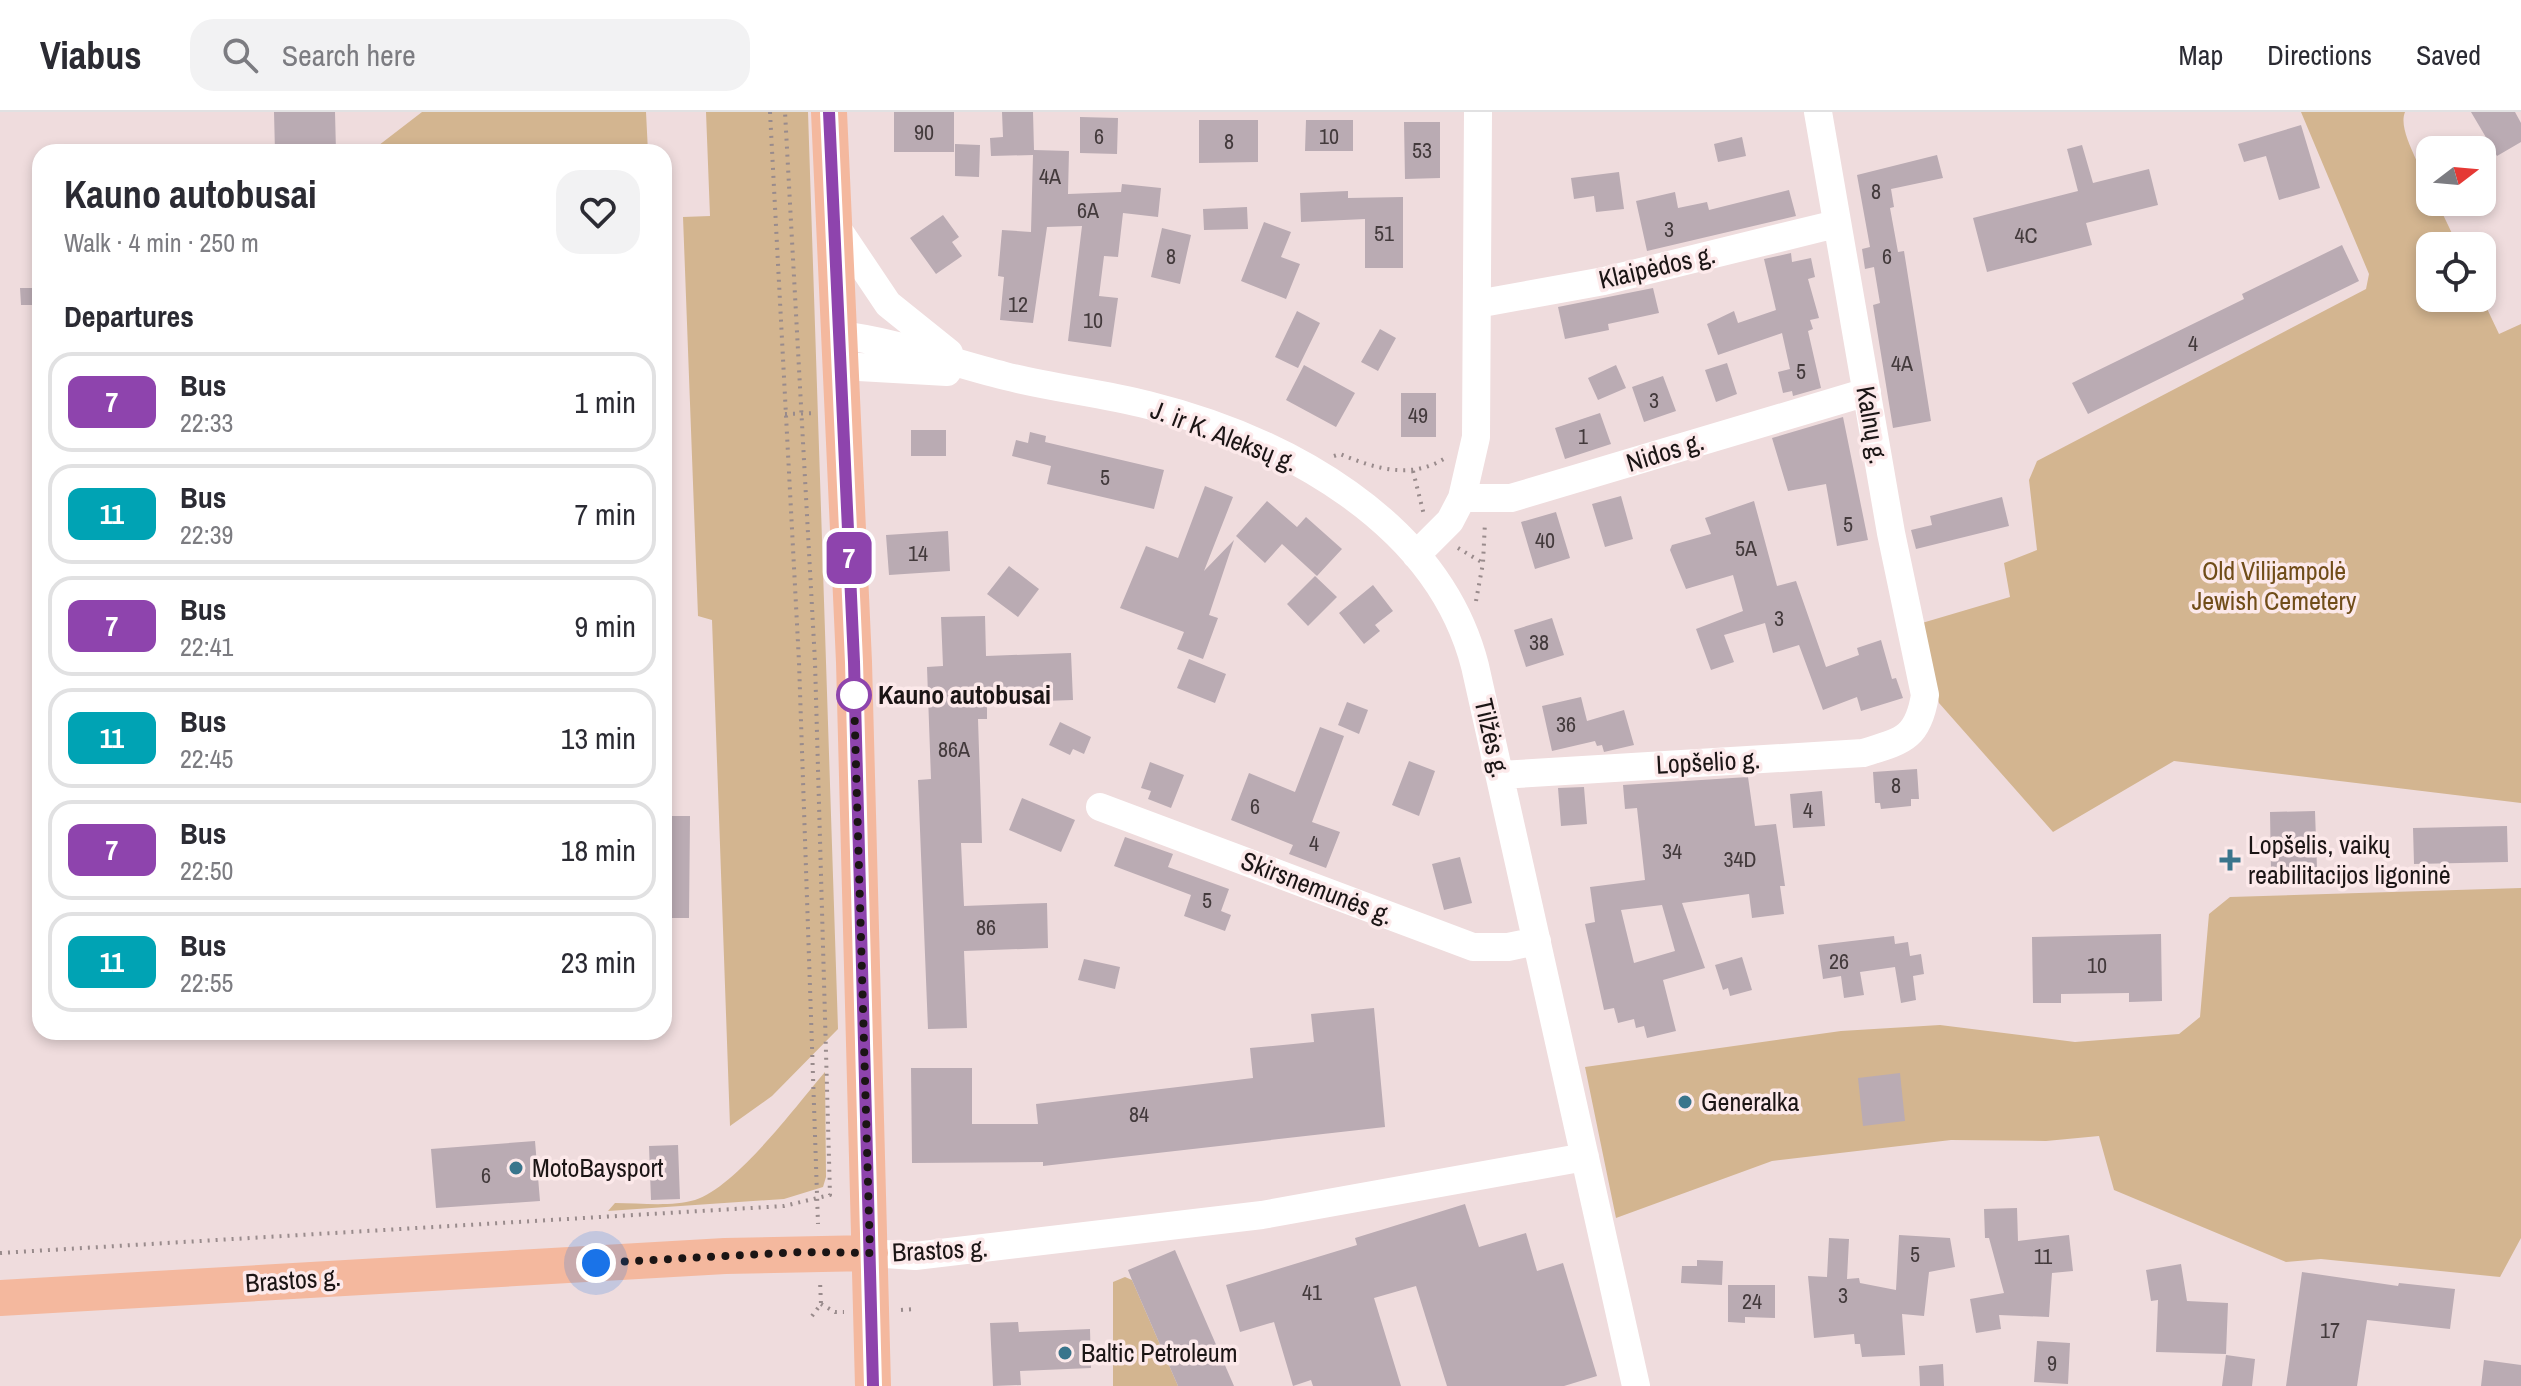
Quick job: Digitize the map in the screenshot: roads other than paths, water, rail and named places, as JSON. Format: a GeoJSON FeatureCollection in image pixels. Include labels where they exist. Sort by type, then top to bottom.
{"type":"FeatureCollection","features":[{"type":"Feature","properties":{"kind":"main road"},"geometry":{"type":"LineString","coordinates":[[829,112],[854,662],[873,1386]]}},
{"type":"Feature","properties":{"kind":"main road","name":"Brastos g."},"geometry":{"type":"LineString","coordinates":[[0,1298],[652,1260],[870,1253]]}},
{"type":"Feature","properties":{"kind":"street"},"geometry":{"type":"LineString","coordinates":[[1416,555],[1474,498],[1478,112]]}},
{"type":"Feature","properties":{"kind":"street","name":"Kalnų g."},"geometry":{"type":"LineString","coordinates":[[1818,112],[1836,224],[1925,695],[1922,716],[1912,734]]}},
{"type":"Feature","properties":{"kind":"street","name":"Klaipėdos g."},"geometry":{"type":"LineString","coordinates":[[1477,304],[1604,281],[1836,224]]}},
{"type":"Feature","properties":{"kind":"street","name":"J. ir K. Aleksų g."},"geometry":{"type":"LineString","coordinates":[[835,225],[888,304],[962,363]]}},
{"type":"Feature","properties":{"kind":"street","name":"J. ir K. Aleksų g."},"geometry":{"type":"LineString","coordinates":[[840,351],[879,340],[1004,376]]}},
{"type":"Feature","properties":{"kind":"street","name":"J. ir K. Aleksų g."},"geometry":{"type":"LineString","coordinates":[[840,351],[1004,376],[1150,405],[1230,433],[1306,467],[1372,512],[1416,555]]}},
{"type":"Feature","properties":{"kind":"street","name":"Nidos g."},"geometry":{"type":"LineString","coordinates":[[1474,498],[1511,498],[1867,392]]}},
{"type":"Feature","properties":{"kind":"street","name":"Tilžės g."},"geometry":{"type":"LineString","coordinates":[[1416,555],[1447,594],[1468,638],[1636,1386]]}},
{"type":"Feature","properties":{"kind":"street","name":"Lopšelio g."},"geometry":{"type":"LineString","coordinates":[[1500,775],[1863,753],[1912,734]]}},
{"type":"Feature","properties":{"kind":"street","name":"Skirsnemunės g."},"geometry":{"type":"LineString","coordinates":[[1100,807],[1473,947],[1508,947],[1537,941]]}},
{"type":"Feature","properties":{"kind":"street","name":"Brastos g."},"geometry":{"type":"LineString","coordinates":[[870,1253],[915,1256],[1262,1215],[1585,1157]]}},
{"type":"Feature","properties":{"kind":"place","name":"Kauno autobusai"},"geometry":{"type":"Point","coordinates":[854,695]}},
{"type":"Feature","properties":{"kind":"place","name":"Lopšelis, vaikų reabilitacijos ligoninė"},"geometry":{"type":"Point","coordinates":[2230,860]}},
{"type":"Feature","properties":{"kind":"place","name":"Generalka"},"geometry":{"type":"Point","coordinates":[1685,1102]}},
{"type":"Feature","properties":{"kind":"place","name":"MotoBaysport"},"geometry":{"type":"Point","coordinates":[516,1168]}},
{"type":"Feature","properties":{"kind":"place","name":"Baltic Petroleum"},"geometry":{"type":"Point","coordinates":[1065,1353]}},
{"type":"Feature","properties":{"kind":"park label","name":"Old Vilijampolė Jewish Cemetery"},"geometry":{"type":"Point","coordinates":[2274,586]}}]}
